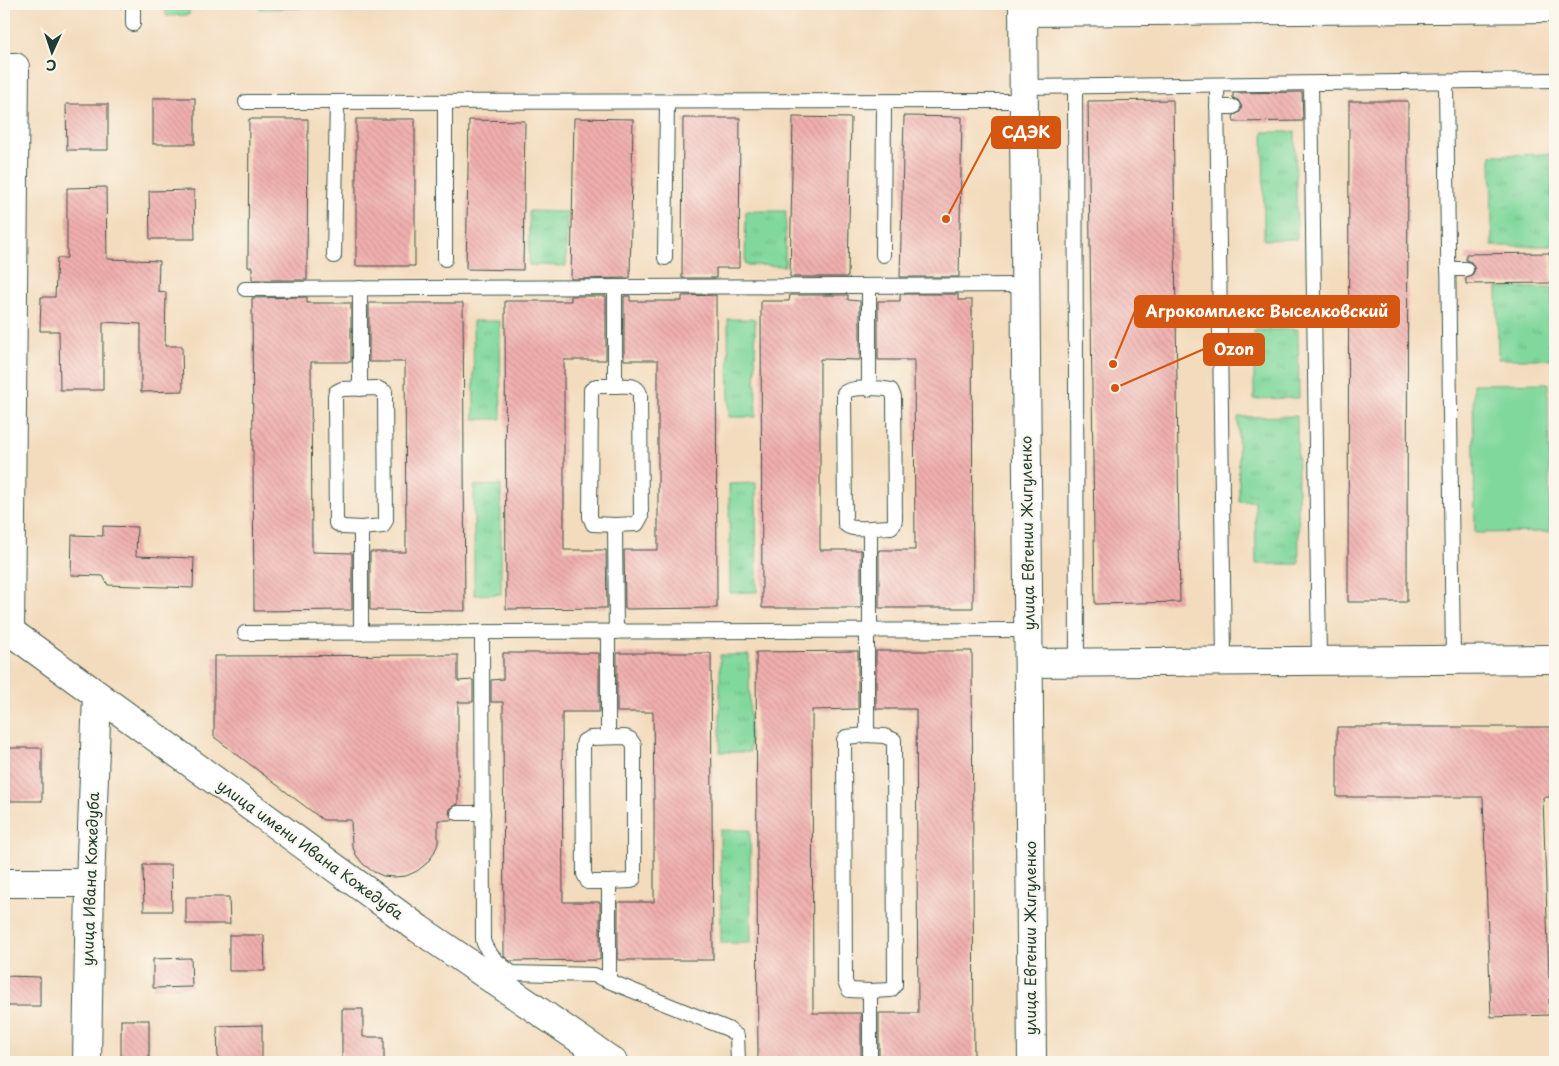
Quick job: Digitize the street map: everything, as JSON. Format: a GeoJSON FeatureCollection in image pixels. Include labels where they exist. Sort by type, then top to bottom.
{"type":"FeatureCollection","features":[{"type":"Feature","properties":{"kind":"street"},"geometry":{"type":"LineString","coordinates":[[1023,8],[1427,6],[1555,8]]}},
{"type":"Feature","properties":{"kind":"street","name":"улица Евгении Жигуленко"},"geometry":{"type":"LineString","coordinates":[[1023,8],[1032,1062]]}},
{"type":"Feature","properties":{"kind":"street","name":"улица имени Ивана Кожедуба"},"geometry":{"type":"LineString","coordinates":[[10,67],[7,629],[419,929],[613,1062]]}},
{"type":"Feature","properties":{"kind":"street"},"geometry":{"type":"LineString","coordinates":[[1029,663],[1555,659]]}},
{"type":"Feature","properties":{"kind":"street","name":"улица Ивана Кожедуба"},"geometry":{"type":"LineString","coordinates":[[87,1062],[90,883],[97,695]]}},
{"type":"Feature","properties":{"kind":"street"},"geometry":{"type":"LineString","coordinates":[[4,882],[90,883]]}},
{"type":"Feature","properties":{"kind":"lane"},"geometry":{"type":"LineString","coordinates":[[133,4],[133,24]]}},
{"type":"Feature","properties":{"kind":"lane"},"geometry":{"type":"LineString","coordinates":[[246,102],[884,102],[1024,94],[1075,86],[1555,80]]}},
{"type":"Feature","properties":{"kind":"lane"},"geometry":{"type":"LineString","coordinates":[[1446,82],[1453,660]]}},
{"type":"Feature","properties":{"kind":"lane"},"geometry":{"type":"LineString","coordinates":[[1311,84],[1319,661]]}},
{"type":"Feature","properties":{"kind":"lane"},"geometry":{"type":"LineString","coordinates":[[1217,85],[1224,662]]}},
{"type":"Feature","properties":{"kind":"lane"},"geometry":{"type":"LineString","coordinates":[[1075,86],[1077,662]]}},
{"type":"Feature","properties":{"kind":"lane"},"geometry":{"type":"LineString","coordinates":[[334,256],[337,102]]}},
{"type":"Feature","properties":{"kind":"lane"},"geometry":{"type":"LineString","coordinates":[[445,102],[445,259]]}},
{"type":"Feature","properties":{"kind":"lane"},"geometry":{"type":"LineString","coordinates":[[665,258],[666,102]]}},
{"type":"Feature","properties":{"kind":"lane"},"geometry":{"type":"LineString","coordinates":[[883,255],[884,102]]}},
{"type":"Feature","properties":{"kind":"lane"},"geometry":{"type":"LineString","coordinates":[[1217,107],[1233,107]]}},
{"type":"Feature","properties":{"kind":"lane"},"geometry":{"type":"LineString","coordinates":[[1448,269],[1466,269]]}},
{"type":"Feature","properties":{"kind":"lane"},"geometry":{"type":"LineString","coordinates":[[868,286],[869,389]]}},
{"type":"Feature","properties":{"kind":"lane"},"geometry":{"type":"LineString","coordinates":[[245,288],[1026,286]]}},
{"type":"Feature","properties":{"kind":"lane"},"geometry":{"type":"LineString","coordinates":[[614,287],[615,386]]}},
{"type":"Feature","properties":{"kind":"lane"},"geometry":{"type":"LineString","coordinates":[[360,288],[360,389]]}},
{"type":"Feature","properties":{"kind":"lane"},"geometry":{"type":"LineString","coordinates":[[597,386],[615,386],[636,387],[640,394],[640,520],[637,524],[593,524],[590,517],[590,390],[597,386]]}},
{"type":"Feature","properties":{"kind":"lane"},"geometry":{"type":"LineString","coordinates":[[342,388],[377,388],[385,392],[386,520],[383,526],[360,528],[342,528],[336,523],[335,396],[336,392],[342,388]]}},
{"type":"Feature","properties":{"kind":"lane"},"geometry":{"type":"LineString","coordinates":[[850,389],[891,390],[894,394],[894,524],[891,527],[870,528],[848,527],[844,520],[844,393],[850,389]]}},
{"type":"Feature","properties":{"kind":"lane"},"geometry":{"type":"LineString","coordinates":[[608,737],[616,525]]}},
{"type":"Feature","properties":{"kind":"lane"},"geometry":{"type":"LineString","coordinates":[[360,528],[361,633]]}},
{"type":"Feature","properties":{"kind":"lane"},"geometry":{"type":"LineString","coordinates":[[867,736],[870,528]]}},
{"type":"Feature","properties":{"kind":"lane"},"geometry":{"type":"LineString","coordinates":[[245,633],[1029,630]]}},
{"type":"Feature","properties":{"kind":"lane"},"geometry":{"type":"LineString","coordinates":[[482,632],[483,940],[488,952],[512,973],[594,975],[733,1032],[737,1036],[738,1062]]}},
{"type":"Feature","properties":{"kind":"lane"},"geometry":{"type":"LineString","coordinates":[[851,736],[867,736],[890,737],[894,740],[895,985],[891,990],[849,990],[845,982],[844,740],[846,737],[851,736]]}},
{"type":"Feature","properties":{"kind":"lane"},"geometry":{"type":"LineString","coordinates":[[590,738],[630,739],[633,743],[634,878],[625,882],[609,882],[588,882],[584,878],[584,741],[590,738]]}},
{"type":"Feature","properties":{"kind":"lane"},"geometry":{"type":"LineString","coordinates":[[458,813],[483,813]]}},
{"type":"Feature","properties":{"kind":"lane"},"geometry":{"type":"LineString","coordinates":[[609,882],[609,980]]}},
{"type":"Feature","properties":{"kind":"lane"},"geometry":{"type":"LineString","coordinates":[[870,991],[870,1062]]}},
{"type":"Feature","properties":{"kind":"green space"},"geometry":{"type":"Polygon","coordinates":[[[166,4],[189,4],[189,15],[166,16],[166,4]]]}},
{"type":"Feature","properties":{"kind":"green space"},"geometry":{"type":"Polygon","coordinates":[[[259,4],[300,4],[300,8],[260,9],[259,4]]]}},
{"type":"Feature","properties":{"kind":"green space"},"geometry":{"type":"Polygon","coordinates":[[[1263,132],[1295,132],[1297,239],[1264,240],[1263,132]]]}},
{"type":"Feature","properties":{"kind":"green space"},"geometry":{"type":"Polygon","coordinates":[[[1551,154],[1552,246],[1492,246],[1491,155],[1551,154]]]}},
{"type":"Feature","properties":{"kind":"green space"},"geometry":{"type":"Polygon","coordinates":[[[529,211],[567,212],[566,266],[529,265],[529,211]]]}},
{"type":"Feature","properties":{"kind":"green space"},"geometry":{"type":"Polygon","coordinates":[[[746,211],[786,211],[785,266],[745,265],[746,211]]]}},
{"type":"Feature","properties":{"kind":"green space"},"geometry":{"type":"Polygon","coordinates":[[[1497,288],[1552,288],[1552,359],[1498,359],[1497,288]]]}},
{"type":"Feature","properties":{"kind":"green space"},"geometry":{"type":"Polygon","coordinates":[[[728,319],[755,319],[756,417],[729,417],[728,319]]]}},
{"type":"Feature","properties":{"kind":"green space"},"geometry":{"type":"Polygon","coordinates":[[[473,321],[500,321],[501,419],[474,419],[473,321]]]}},
{"type":"Feature","properties":{"kind":"green space"},"geometry":{"type":"Polygon","coordinates":[[[1298,329],[1299,398],[1254,399],[1254,330],[1298,329]]]}},
{"type":"Feature","properties":{"kind":"green space"},"geometry":{"type":"Polygon","coordinates":[[[1548,383],[1550,532],[1475,533],[1473,384],[1548,383]]]}},
{"type":"Feature","properties":{"kind":"green space"},"geometry":{"type":"Polygon","coordinates":[[[1297,416],[1299,564],[1256,564],[1255,501],[1239,501],[1238,417],[1297,416]]]}},
{"type":"Feature","properties":{"kind":"green space"},"geometry":{"type":"Polygon","coordinates":[[[756,483],[757,592],[730,593],[729,484],[756,483]]]}},
{"type":"Feature","properties":{"kind":"green space"},"geometry":{"type":"Polygon","coordinates":[[[501,485],[501,594],[474,595],[474,486],[501,485]]]}},
{"type":"Feature","properties":{"kind":"green space"},"geometry":{"type":"Polygon","coordinates":[[[720,655],[749,655],[750,752],[720,752],[720,655]]]}},
{"type":"Feature","properties":{"kind":"green space"},"geometry":{"type":"Polygon","coordinates":[[[720,830],[750,830],[751,943],[721,943],[720,830]]]}},
{"type":"Feature","properties":{"kind":"building"},"geometry":{"type":"Polygon","coordinates":[[[1302,92],[1303,121],[1234,122],[1233,116],[1240,112],[1242,107],[1238,100],[1233,98],[1233,93],[1302,92]]]}},
{"type":"Feature","properties":{"kind":"building"},"geometry":{"type":"Polygon","coordinates":[[[153,98],[195,98],[195,144],[153,144],[153,98]]]}},
{"type":"Feature","properties":{"kind":"building"},"geometry":{"type":"Polygon","coordinates":[[[1173,100],[1180,602],[1095,604],[1088,101],[1173,100]]]}},
{"type":"Feature","properties":{"kind":"building"},"geometry":{"type":"Polygon","coordinates":[[[1349,101],[1408,101],[1407,602],[1348,602],[1349,101]]]}},
{"type":"Feature","properties":{"kind":"building"},"geometry":{"type":"Polygon","coordinates":[[[66,104],[108,104],[108,150],[67,150],[66,104]]]}},
{"type":"Feature","properties":{"kind":"building"},"geometry":{"type":"Polygon","coordinates":[[[904,116],[962,117],[959,277],[900,277],[904,116]]]}},
{"type":"Feature","properties":{"kind":"building"},"geometry":{"type":"Polygon","coordinates":[[[793,117],[851,118],[848,277],[790,277],[793,117]]]}},
{"type":"Feature","properties":{"kind":"building"},"geometry":{"type":"Polygon","coordinates":[[[574,118],[633,119],[630,278],[571,279],[574,118]]]}},
{"type":"Feature","properties":{"kind":"building"},"geometry":{"type":"Polygon","coordinates":[[[683,118],[740,118],[739,268],[716,268],[716,278],[682,278],[683,118]]]}},
{"type":"Feature","properties":{"kind":"building"},"geometry":{"type":"Polygon","coordinates":[[[249,119],[308,119],[307,280],[252,280],[252,267],[248,267],[249,119]]]}},
{"type":"Feature","properties":{"kind":"building"},"geometry":{"type":"Polygon","coordinates":[[[356,119],[415,119],[415,266],[356,266],[356,119]]]}},
{"type":"Feature","properties":{"kind":"building"},"geometry":{"type":"Polygon","coordinates":[[[469,120],[525,121],[523,270],[466,269],[469,120]]]}},
{"type":"Feature","properties":{"kind":"building"},"geometry":{"type":"Polygon","coordinates":[[[106,187],[107,259],[159,261],[158,291],[166,292],[165,346],[182,346],[183,391],[141,392],[141,324],[103,322],[103,390],[60,390],[59,331],[40,331],[41,297],[55,297],[57,258],[67,258],[67,188],[106,187]]]}},
{"type":"Feature","properties":{"kind":"building"},"geometry":{"type":"Polygon","coordinates":[[[194,190],[195,239],[150,239],[149,191],[194,190]]]}},
{"type":"Feature","properties":{"kind":"building"},"geometry":{"type":"Polygon","coordinates":[[[1550,253],[1551,283],[1466,284],[1466,278],[1473,274],[1475,269],[1471,262],[1466,260],[1466,254],[1550,253]]]}},
{"type":"Feature","properties":{"kind":"building"},"geometry":{"type":"Polygon","coordinates":[[[900,294],[958,294],[958,300],[972,300],[973,608],[879,608],[879,550],[915,550],[914,360],[878,360],[878,301],[900,301],[900,294]]]}},
{"type":"Feature","properties":{"kind":"building"},"geometry":{"type":"Polygon","coordinates":[[[716,295],[717,608],[625,609],[624,550],[658,550],[658,360],[624,360],[624,296],[630,296],[630,301],[682,301],[682,296],[716,295]]]}},
{"type":"Feature","properties":{"kind":"building"},"geometry":{"type":"Polygon","coordinates":[[[790,295],[848,295],[848,300],[860,301],[860,360],[820,359],[820,550],[861,550],[861,608],[762,608],[761,301],[789,301],[790,295]]]}},
{"type":"Feature","properties":{"kind":"building"},"geometry":{"type":"Polygon","coordinates":[[[571,296],[606,296],[606,360],[564,360],[564,550],[606,550],[607,608],[506,609],[505,301],[571,301],[571,296]]]}},
{"type":"Feature","properties":{"kind":"building"},"geometry":{"type":"Polygon","coordinates":[[[307,297],[307,303],[351,303],[351,362],[311,362],[312,552],[352,553],[352,610],[254,611],[252,298],[307,297]]]}},
{"type":"Feature","properties":{"kind":"building"},"geometry":{"type":"Polygon","coordinates":[[[369,303],[463,303],[465,611],[370,610],[370,552],[406,552],[405,362],[369,362],[369,303]]]}},
{"type":"Feature","properties":{"kind":"building"},"geometry":{"type":"Polygon","coordinates":[[[103,526],[137,527],[136,556],[194,558],[193,588],[108,585],[103,576],[71,575],[72,535],[103,536],[103,526]]]}},
{"type":"Feature","properties":{"kind":"building"},"geometry":{"type":"Polygon","coordinates":[[[858,651],[858,709],[812,710],[813,1013],[861,1013],[861,1062],[758,1062],[756,652],[858,651]]]}},
{"type":"Feature","properties":{"kind":"building"},"geometry":{"type":"Polygon","coordinates":[[[876,651],[972,651],[974,1062],[879,1062],[879,1013],[918,1013],[916,709],[876,709],[876,651]]]}},
{"type":"Feature","properties":{"kind":"building"},"geometry":{"type":"Polygon","coordinates":[[[503,653],[599,653],[599,712],[562,712],[563,902],[600,902],[600,960],[510,961],[504,956],[503,702],[491,702],[491,680],[503,679],[503,653]]]}},
{"type":"Feature","properties":{"kind":"building"},"geometry":{"type":"Polygon","coordinates":[[[617,653],[711,653],[713,960],[618,960],[618,902],[654,902],[654,807],[653,712],[617,712],[617,653]]]}},
{"type":"Feature","properties":{"kind":"building"},"geometry":{"type":"Polygon","coordinates":[[[458,655],[458,681],[473,680],[473,702],[458,702],[458,804],[450,809],[449,813],[453,820],[438,820],[438,844],[433,855],[417,871],[406,876],[383,876],[372,871],[356,855],[352,845],[351,820],[323,820],[214,737],[214,656],[458,655]]]}},
{"type":"Feature","properties":{"kind":"building"},"geometry":{"type":"Polygon","coordinates":[[[1337,727],[1555,727],[1555,797],[1543,797],[1549,978],[1555,978],[1555,999],[1549,999],[1549,1015],[1491,1017],[1483,797],[1337,797],[1337,727]]]}},
{"type":"Feature","properties":{"kind":"building"},"geometry":{"type":"Polygon","coordinates":[[[4,748],[42,748],[42,801],[4,801],[4,748]]]}},
{"type":"Feature","properties":{"kind":"building"},"geometry":{"type":"Polygon","coordinates":[[[143,865],[171,865],[172,911],[144,911],[143,865]]]}},
{"type":"Feature","properties":{"kind":"building"},"geometry":{"type":"Polygon","coordinates":[[[186,897],[229,897],[230,924],[186,924],[186,897]]]}},
{"type":"Feature","properties":{"kind":"building"},"geometry":{"type":"Polygon","coordinates":[[[229,935],[264,935],[265,971],[229,971],[229,935]]]}},
{"type":"Feature","properties":{"kind":"building"},"geometry":{"type":"Polygon","coordinates":[[[191,958],[192,987],[153,988],[153,959],[191,958]]]}},
{"type":"Feature","properties":{"kind":"building"},"geometry":{"type":"Polygon","coordinates":[[[4,976],[40,977],[40,1006],[4,1006],[4,976]]]}},
{"type":"Feature","properties":{"kind":"building"},"geometry":{"type":"Polygon","coordinates":[[[342,1009],[363,1009],[363,1037],[384,1037],[384,1061],[342,1061],[342,1009]]]}},
{"type":"Feature","properties":{"kind":"building"},"geometry":{"type":"Polygon","coordinates":[[[121,1020],[149,1020],[149,1062],[121,1062],[121,1020]]]}},
{"type":"Feature","properties":{"kind":"building"},"geometry":{"type":"Polygon","coordinates":[[[262,1025],[262,1061],[218,1061],[217,1026],[262,1025]]]}},
{"type":"Feature","properties":{"kind":"place","name":"СДЭК"},"geometry":{"type":"Point","coordinates":[946,219]}},
{"type":"Feature","properties":{"kind":"place","name":"Агрокомплекс Выселковский"},"geometry":{"type":"Point","coordinates":[1113,364]}},
{"type":"Feature","properties":{"kind":"place","name":"Ozon"},"geometry":{"type":"Point","coordinates":[1115,388]}}]}
